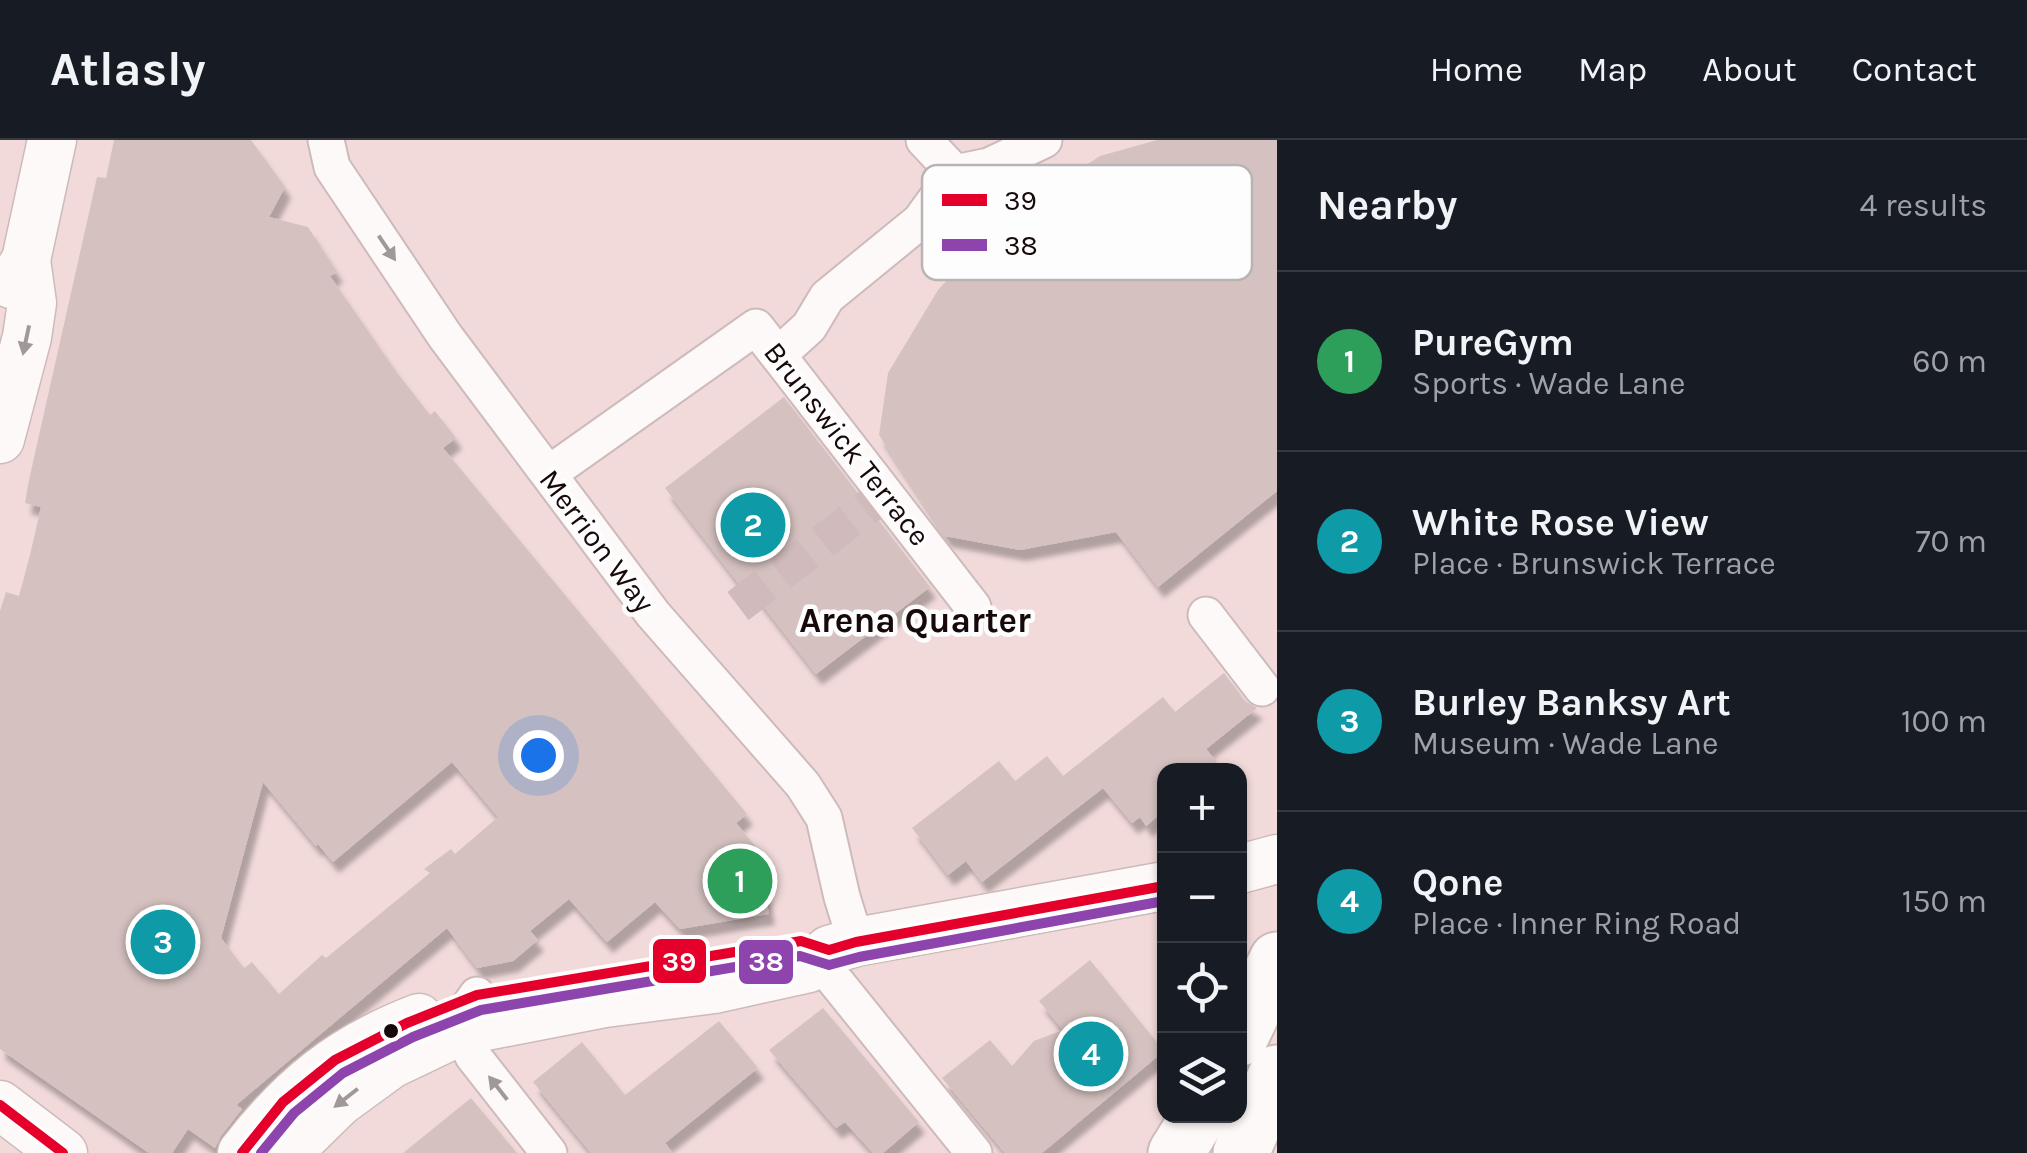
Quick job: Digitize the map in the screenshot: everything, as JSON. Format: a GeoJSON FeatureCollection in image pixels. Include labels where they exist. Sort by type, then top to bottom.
{"type":"FeatureCollection","features":[{"type":"Feature","properties":{"kind":"highway"},"geometry":{"type":"LineString","coordinates":[[1242,1033],[1277,960]]}},
{"type":"Feature","properties":{"kind":"highway"},"geometry":{"type":"LineString","coordinates":[[1241,1153],[1277,1073]]}},
{"type":"Feature","properties":{"kind":"highway"},"geometry":{"type":"LineString","coordinates":[[1176,1153],[1196,1123]]}},
{"type":"Feature","properties":{"kind":"highway"},"geometry":{"type":"LineString","coordinates":[[1189,1153],[1199,1123]]}},
{"type":"Feature","properties":{"kind":"street"},"geometry":{"type":"LineString","coordinates":[[0,304],[26,260],[52,140]]}},
{"type":"Feature","properties":{"kind":"street","name":"Merrion Way"},"geometry":{"type":"LineString","coordinates":[[326,140],[332,168],[445,336],[652,614],[804,785],[824,818],[842,897],[839,957]]}},
{"type":"Feature","properties":{"kind":"street"},"geometry":{"type":"LineString","coordinates":[[924,140],[947,165]]}},
{"type":"Feature","properties":{"kind":"street"},"geometry":{"type":"LineString","coordinates":[[992,165],[1044,140]]}},
{"type":"Feature","properties":{"kind":"street"},"geometry":{"type":"LineString","coordinates":[[778,355],[810,327],[828,297],[922,218]]}},
{"type":"Feature","properties":{"kind":"street"},"geometry":{"type":"LineString","coordinates":[[0,439],[32,303],[26,260]]}},
{"type":"Feature","properties":{"kind":"street","name":"Brunswick Terrace"},"geometry":{"type":"LineString","coordinates":[[561,465],[756,327],[973,607]]}},
{"type":"Feature","properties":{"kind":"street"},"geometry":{"type":"LineString","coordinates":[[1206,615],[1262,688]]}},
{"type":"Feature","properties":{"kind":"street"},"geometry":{"type":"LineString","coordinates":[[242,1153],[282,1102],[335,1060],[407,1022],[714,989],[809,968],[839,957],[1157,888]]}},
{"type":"Feature","properties":{"kind":"street"},"geometry":{"type":"LineString","coordinates":[[839,957],[974,1153]]}},
{"type":"Feature","properties":{"kind":"street"},"geometry":{"type":"LineString","coordinates":[[286,1153],[339,1102],[468,1013]]}},
{"type":"Feature","properties":{"kind":"street"},"geometry":{"type":"LineString","coordinates":[[468,1013],[473,1056],[549,1153]]}},
{"type":"Feature","properties":{"kind":"street"},"geometry":{"type":"LineString","coordinates":[[0,1105],[62,1153]]}},
{"type":"Feature","properties":{"kind":"building"},"geometry":{"type":"Polygon","coordinates":[[[114,140],[251,140],[285,187],[269,217],[308,227],[337,272],[330,276],[395,370],[430,415],[435,411],[456,438],[443,448],[747,814],[736,823],[756,847],[769,914],[680,929],[655,902],[607,942],[569,899],[530,931],[538,940],[513,961],[477,968],[447,928],[236,1105],[242,1109],[215,1148],[188,1129],[172,1153],[149,1153],[0,1049],[0,611],[6,592],[19,596],[30,555],[41,507],[25,503],[29,480],[97,177],[106,178],[114,140]],[[452,762],[333,862],[263,782],[221,938],[244,968],[252,962],[279,994],[322,955],[326,958],[430,873],[424,869],[451,849],[455,854],[498,817],[452,762]]]}},
{"type":"Feature","properties":{"kind":"building"},"geometry":{"type":"Polygon","coordinates":[[[1157,140],[1277,140],[1277,491],[1158,587],[1116,532],[1020,550],[945,536],[879,435],[888,373],[947,280],[1252,280],[1252,165],[1086,165],[1100,156],[1157,140]]]}},
{"type":"Feature","properties":{"kind":"building"},"geometry":{"type":"Polygon","coordinates":[[[784,397],[930,587],[816,674],[743,580],[739,584],[665,488],[784,397]]]}},
{"type":"Feature","properties":{"kind":"building"},"geometry":{"type":"Polygon","coordinates":[[[1224,673],[1245,701],[1257,708],[1206,749],[1217,763],[1157,763],[1157,817],[1146,826],[1140,817],[1132,823],[1103,788],[982,882],[966,861],[948,875],[912,828],[999,761],[1015,781],[1047,756],[1063,776],[1163,697],[1175,712],[1224,673]]]}},
{"type":"Feature","properties":{"kind":"building"},"geometry":{"type":"Polygon","coordinates":[[[1090,960],[1157,1042],[1157,1057],[1042,1153],[1005,1153],[942,1078],[990,1040],[1012,1066],[1034,1041],[1063,1030],[1039,1001],[1090,960]]]}},
{"type":"Feature","properties":{"kind":"building"},"geometry":{"type":"Polygon","coordinates":[[[823,1008],[919,1122],[883,1153],[873,1153],[845,1122],[836,1128],[769,1050],[823,1008]]]}},
{"type":"Feature","properties":{"kind":"building"},"geometry":{"type":"Polygon","coordinates":[[[719,1021],[758,1068],[665,1143],[673,1153],[591,1153],[533,1082],[582,1042],[625,1095],[719,1021]]]}},
{"type":"Feature","properties":{"kind":"building"},"geometry":{"type":"Polygon","coordinates":[[[471,1098],[517,1153],[403,1153],[445,1119],[471,1098]]]}},
{"type":"Feature","properties":{"kind":"tunnel"},"geometry":{"type":"LineString","coordinates":[[738,606],[885,494]]}},
{"type":"Feature","properties":{"kind":"transit line","name":"39"},"geometry":{"type":"LineString","coordinates":[[242,1153],[283,1102],[335,1060],[407,1023],[477,995],[801,941],[829,950],[1157,887]]}},
{"type":"Feature","properties":{"kind":"transit line","name":"38"},"geometry":{"type":"LineString","coordinates":[[261,1153],[294,1113],[343,1073],[413,1037],[481,1010],[800,956],[829,965],[1157,902]]}},
{"type":"Feature","properties":{"kind":"transit line","name":"39"},"geometry":{"type":"LineString","coordinates":[[0,1105],[63,1153]]}},
{"type":"Feature","properties":{"kind":"place","name":"White Rose View"},"geometry":{"type":"Point","coordinates":[753,525]}},
{"type":"Feature","properties":{"kind":"place","name":"PureGym"},"geometry":{"type":"Point","coordinates":[740,881]}},
{"type":"Feature","properties":{"kind":"place","name":"Burley Banksy Art"},"geometry":{"type":"Point","coordinates":[163,942]}},
{"type":"Feature","properties":{"kind":"place","name":"Qone"},"geometry":{"type":"Point","coordinates":[1091,1054]}},
{"type":"Feature","properties":{"kind":"district","name":"Arena Quarter"},"geometry":{"type":"Point","coordinates":[915,620]}}]}
